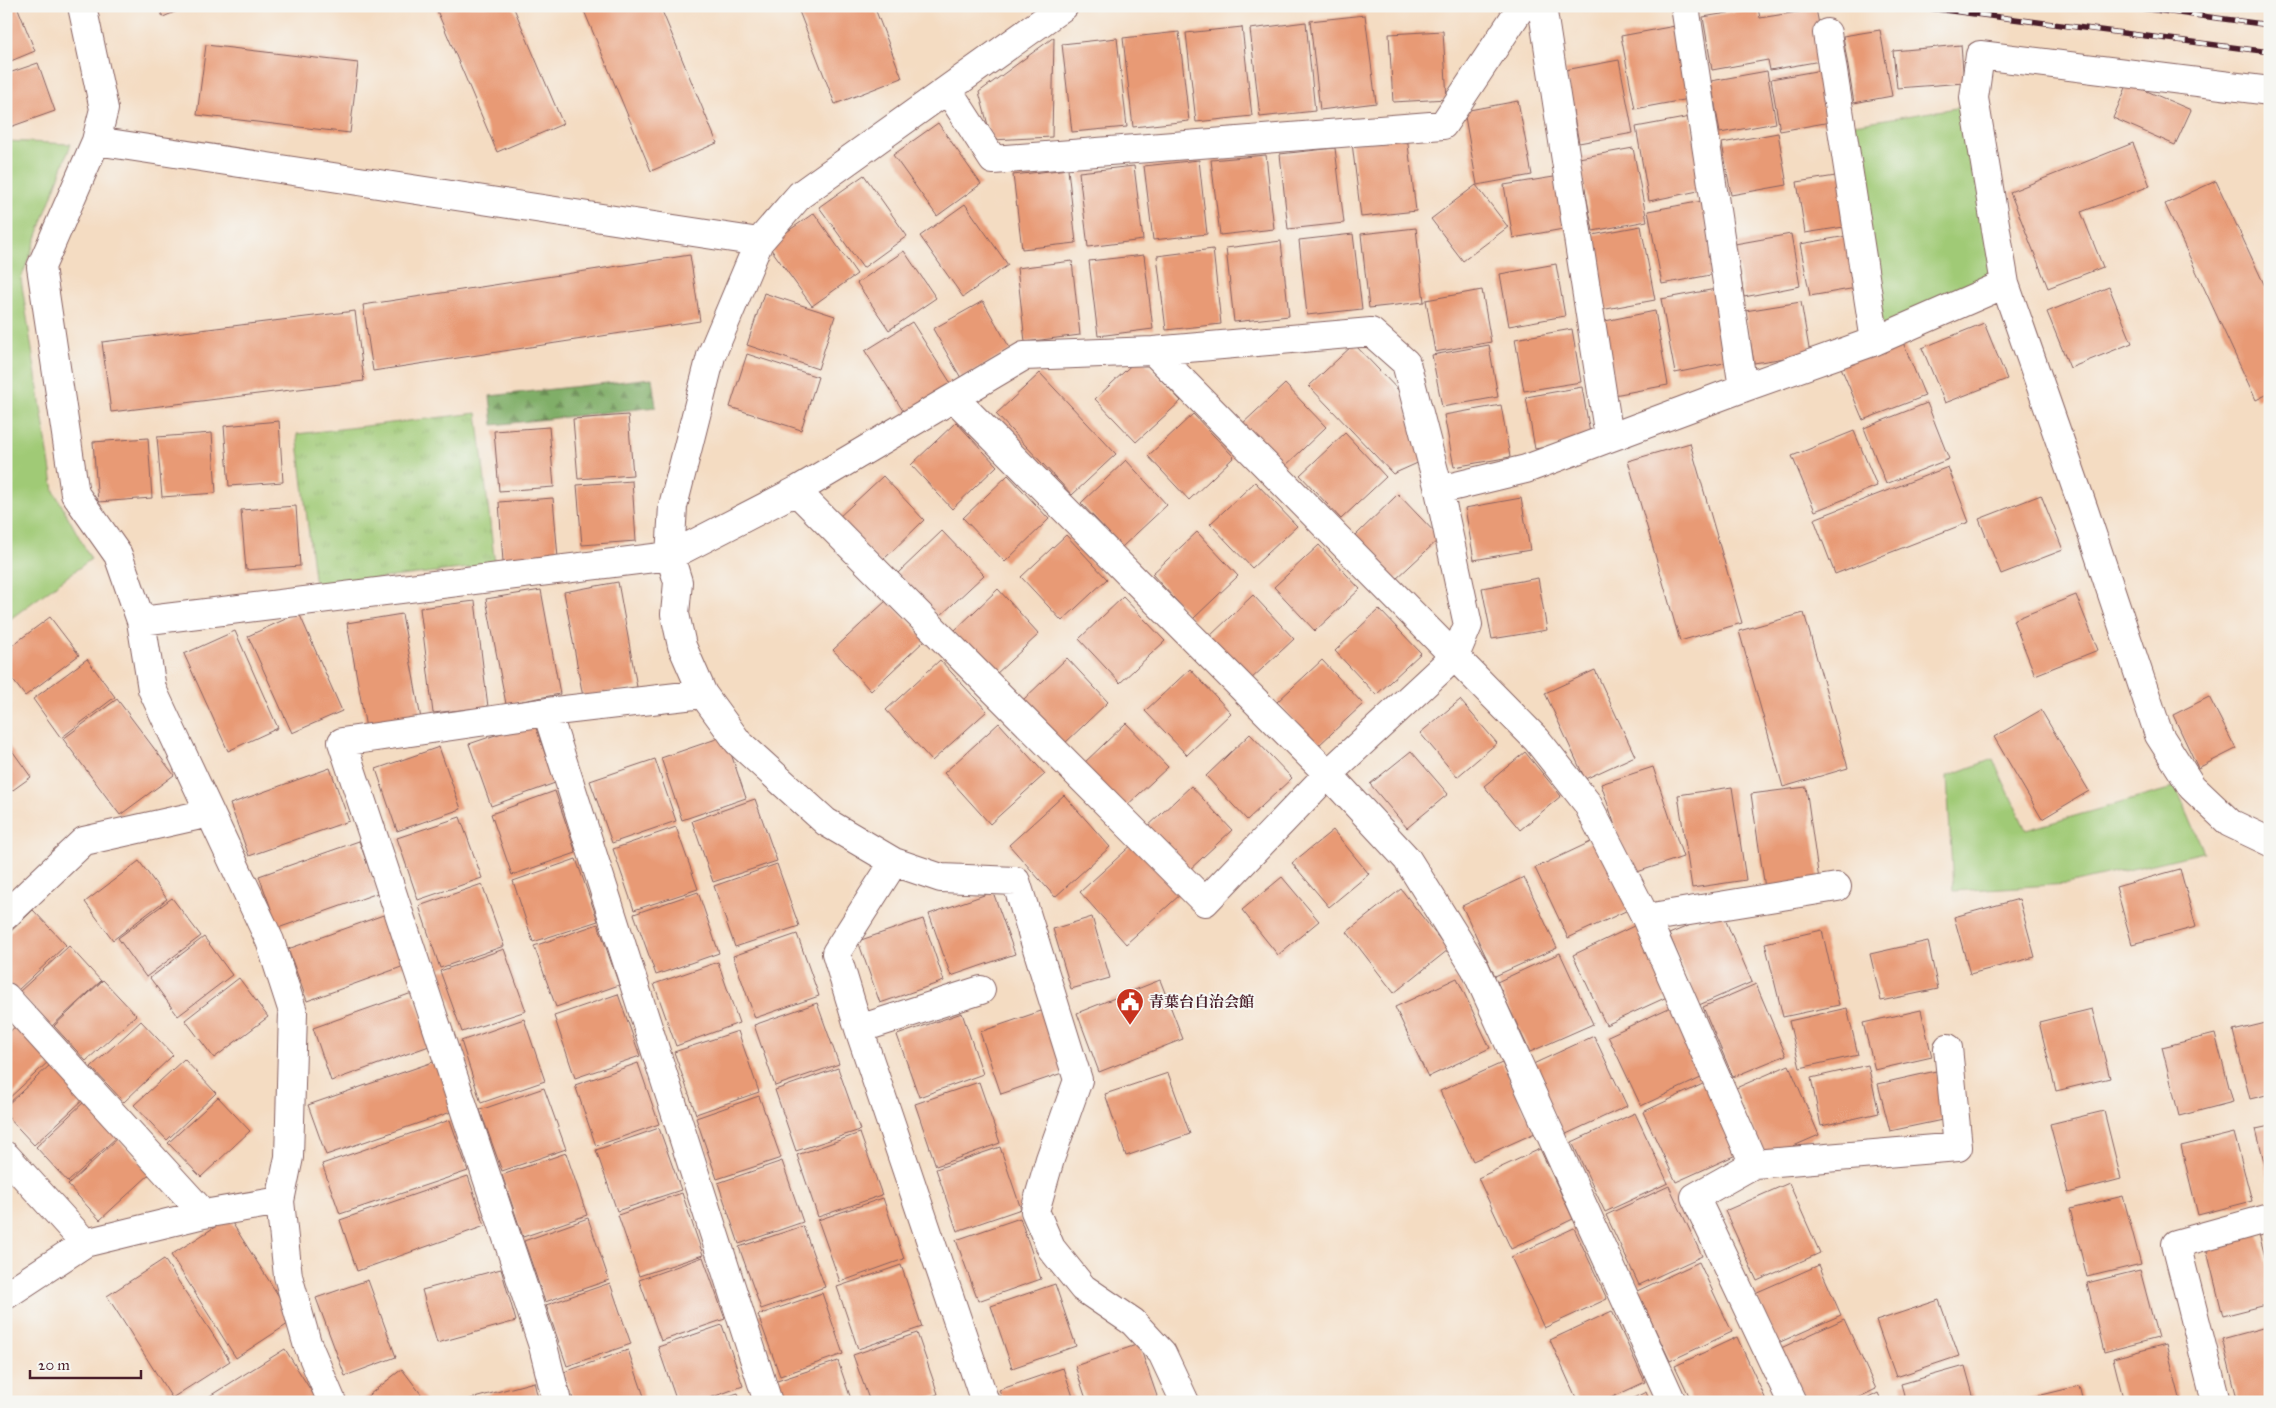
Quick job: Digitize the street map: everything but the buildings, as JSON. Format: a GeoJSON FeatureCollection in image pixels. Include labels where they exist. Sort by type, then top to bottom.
{"type":"FeatureCollection","features":[{"type":"Feature","properties":{"kind":"street"},"geometry":{"type":"LineString","coordinates":[[82,6],[104,109],[96,141],[40,267],[75,494],[118,556],[141,621],[152,690],[270,941],[293,1012],[289,1157],[280,1201],[288,1276],[307,1343],[332,1402]]}},
{"type":"Feature","properties":{"kind":"street"},"geometry":{"type":"LineString","coordinates":[[1064,6],[800,195],[759,242],[712,356],[672,506],[670,556],[678,582],[675,614],[682,646],[703,694],[738,742],[826,822],[894,862],[941,878],[1016,881],[1078,1080],[1050,1159],[1035,1211],[1051,1248],[1083,1288],[1133,1322],[1162,1353],[1185,1402]]}},
{"type":"Feature","properties":{"kind":"street"},"geometry":{"type":"LineString","coordinates":[[948,90],[993,160],[1442,125],[1522,6]]}},
{"type":"Feature","properties":{"kind":"street"},"geometry":{"type":"LineString","coordinates":[[1542,6],[1610,438]]}},
{"type":"Feature","properties":{"kind":"street"},"geometry":{"type":"LineString","coordinates":[[1685,6],[1743,388]]}},
{"type":"Feature","properties":{"kind":"street"},"geometry":{"type":"LineString","coordinates":[[1827,33],[1875,341]]}},
{"type":"Feature","properties":{"kind":"street"},"geometry":{"type":"LineString","coordinates":[[2270,91],[1980,55],[1974,98],[2005,284],[2084,510],[2159,735],[2192,788],[2230,823],[2270,842]]}},
{"type":"Feature","properties":{"kind":"street"},"geometry":{"type":"LineString","coordinates":[[96,141],[759,242]]}},
{"type":"Feature","properties":{"kind":"street"},"geometry":{"type":"LineString","coordinates":[[1439,490],[1526,469],[1875,341],[2005,284]]}},
{"type":"Feature","properties":{"kind":"street"},"geometry":{"type":"LineString","coordinates":[[141,621],[670,556],[796,491],[1024,356],[1153,351],[1370,332],[1406,363],[1439,490],[1468,625],[1455,656],[1328,774],[1205,902],[796,491]]}},
{"type":"Feature","properties":{"kind":"street"},"geometry":{"type":"LineString","coordinates":[[1153,351],[1537,740],[1587,804],[1646,918],[1754,1164]]}},
{"type":"Feature","properties":{"kind":"street"},"geometry":{"type":"LineString","coordinates":[[954,398],[1328,774],[1406,859],[1475,968],[1672,1402]]}},
{"type":"Feature","properties":{"kind":"street"},"geometry":{"type":"LineString","coordinates":[[557,1402],[543,1346],[342,742],[547,712],[703,694]]}},
{"type":"Feature","properties":{"kind":"street"},"geometry":{"type":"LineString","coordinates":[[547,712],[768,1402]]}},
{"type":"Feature","properties":{"kind":"street"},"geometry":{"type":"LineString","coordinates":[[6,915],[84,841],[209,813]]}},
{"type":"Feature","properties":{"kind":"street"},"geometry":{"type":"LineString","coordinates":[[894,862],[836,953],[976,1400]]}},
{"type":"Feature","properties":{"kind":"street"},"geometry":{"type":"LineString","coordinates":[[1646,918],[1837,886]]}},
{"type":"Feature","properties":{"kind":"street"},"geometry":{"type":"LineString","coordinates":[[859,1029],[981,990]]}},
{"type":"Feature","properties":{"kind":"street"},"geometry":{"type":"LineString","coordinates":[[6,997],[204,1214]]}},
{"type":"Feature","properties":{"kind":"street"},"geometry":{"type":"LineString","coordinates":[[1792,1402],[1695,1197],[1754,1164],[1958,1147],[1948,1048]]}},
{"type":"Feature","properties":{"kind":"street"},"geometry":{"type":"LineString","coordinates":[[6,1156],[85,1243]]}},
{"type":"Feature","properties":{"kind":"street"},"geometry":{"type":"LineString","coordinates":[[6,1295],[85,1243],[204,1214],[280,1201]]}},
{"type":"Feature","properties":{"kind":"street"},"geometry":{"type":"LineString","coordinates":[[2216,1402],[2176,1244],[2270,1218]]}},
{"type":"Feature","properties":{"kind":"green space"},"geometry":{"type":"Polygon","coordinates":[[[1963,107],[1997,278],[1882,327],[1854,124],[1963,107]]]}},
{"type":"Feature","properties":{"kind":"green space"},"geometry":{"type":"Polygon","coordinates":[[[6,141],[71,144],[21,279],[54,491],[91,559],[6,622],[6,502],[12,497],[6,490],[6,141]]]}},
{"type":"Feature","properties":{"kind":"green space"},"geometry":{"type":"Polygon","coordinates":[[[652,378],[656,407],[493,425],[490,396],[652,378]]]}},
{"type":"Feature","properties":{"kind":"green space"},"geometry":{"type":"Polygon","coordinates":[[[477,413],[495,565],[315,586],[297,434],[477,413]]]}},
{"type":"Feature","properties":{"kind":"green space"},"geometry":{"type":"Polygon","coordinates":[[[1993,759],[2026,830],[2176,787],[2204,852],[2068,884],[1953,891],[1947,776],[1993,759]]]}},
{"type":"Feature","properties":{"kind":"railway"},"geometry":{"type":"LineString","coordinates":[[1913,6],[2270,52]]}},
{"type":"Feature","properties":{"kind":"railway"},"geometry":{"type":"LineString","coordinates":[[2125,6],[2270,25]]}},
{"type":"Feature","properties":{"kind":"place","name":"青葉台自治会館"},"geometry":{"type":"Point","coordinates":[1130,1026]}}]}
